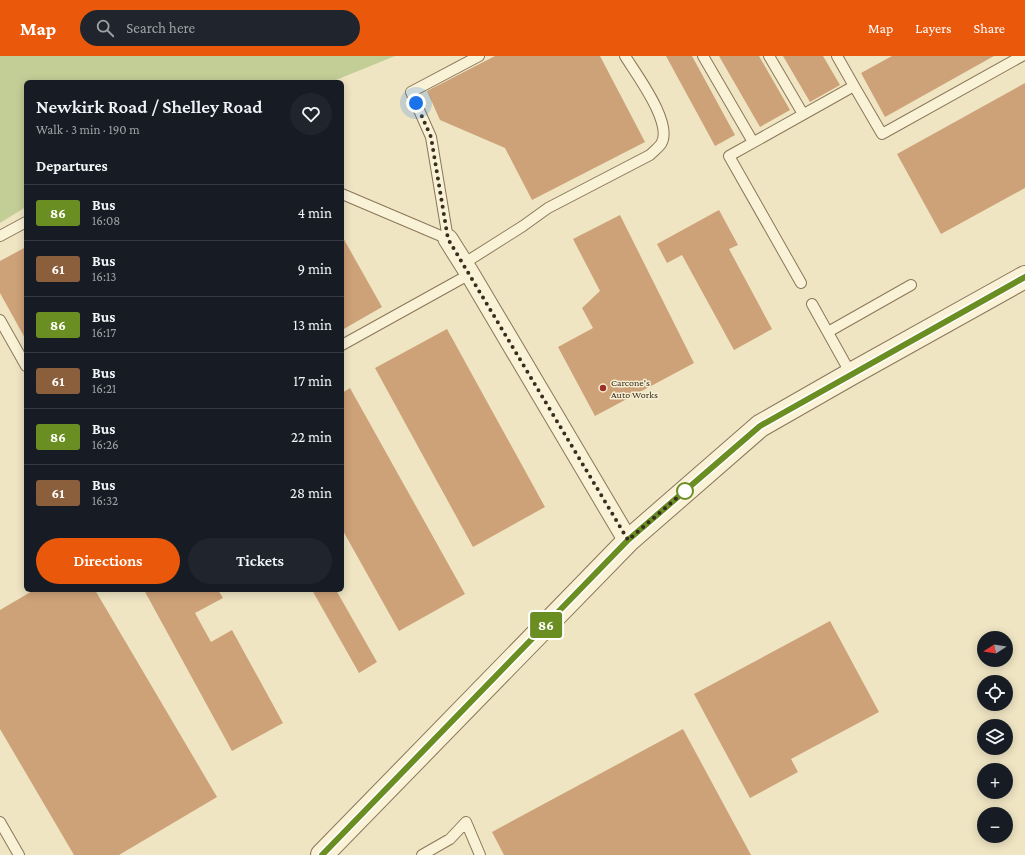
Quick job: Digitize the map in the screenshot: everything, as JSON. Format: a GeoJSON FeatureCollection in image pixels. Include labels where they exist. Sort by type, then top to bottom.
{"type":"FeatureCollection","features":[{"type":"Feature","properties":{"kind":"street"},"geometry":{"type":"LineString","coordinates":[[448,239],[628,540]]}},
{"type":"Feature","properties":{"kind":"street"},"geometry":{"type":"LineString","coordinates":[[325,854],[628,540],[760,426],[1025,277]]}},
{"type":"Feature","properties":{"kind":"lane"},"geometry":{"type":"LineString","coordinates":[[448,239],[431,137],[411,92],[479,56]]}},
{"type":"Feature","properties":{"kind":"lane"},"geometry":{"type":"LineString","coordinates":[[344,344],[467,269],[548,208],[650,155],[661,143],[664,128],[658,110],[625,56]]}},
{"type":"Feature","properties":{"kind":"lane"},"geometry":{"type":"LineString","coordinates":[[703,56],[753,142]]}},
{"type":"Feature","properties":{"kind":"lane"},"geometry":{"type":"LineString","coordinates":[[769,56],[803,114]]}},
{"type":"Feature","properties":{"kind":"lane"},"geometry":{"type":"LineString","coordinates":[[839,57],[882,134],[1022,56]]}},
{"type":"Feature","properties":{"kind":"lane"},"geometry":{"type":"LineString","coordinates":[[800,283],[729,156],[854,86]]}},
{"type":"Feature","properties":{"kind":"lane"},"geometry":{"type":"LineString","coordinates":[[344,195],[448,239]]}},
{"type":"Feature","properties":{"kind":"lane"},"geometry":{"type":"LineString","coordinates":[[0,236],[24,223]]}},
{"type":"Feature","properties":{"kind":"lane"},"geometry":{"type":"LineString","coordinates":[[828,332],[911,285]]}},
{"type":"Feature","properties":{"kind":"lane"},"geometry":{"type":"LineString","coordinates":[[812,304],[851,374]]}},
{"type":"Feature","properties":{"kind":"lane"},"geometry":{"type":"LineString","coordinates":[[0,320],[24,362]]}},
{"type":"Feature","properties":{"kind":"lane"},"geometry":{"type":"LineString","coordinates":[[0,822],[19,855]]}},
{"type":"Feature","properties":{"kind":"lane"},"geometry":{"type":"LineString","coordinates":[[422,855],[450,839],[466,822],[480,855]]}},
{"type":"Feature","properties":{"kind":"green space"},"geometry":{"type":"Polygon","coordinates":[[[0,56],[395,56],[336,80],[24,80],[24,208],[0,223],[0,56]]]}},
{"type":"Feature","properties":{"kind":"building"},"geometry":{"type":"Polygon","coordinates":[[[495,56],[600,56],[645,142],[532,200],[505,148],[440,120],[427,91],[495,56]]]}},
{"type":"Feature","properties":{"kind":"building"},"geometry":{"type":"Polygon","coordinates":[[[666,56],[692,56],[735,135],[715,146],[666,56]]]}},
{"type":"Feature","properties":{"kind":"building"},"geometry":{"type":"Polygon","coordinates":[[[719,56],[759,56],[790,110],[760,127],[719,56]]]}},
{"type":"Feature","properties":{"kind":"building"},"geometry":{"type":"Polygon","coordinates":[[[783,56],[823,56],[840,85],[810,102],[783,56]]]}},
{"type":"Feature","properties":{"kind":"building"},"geometry":{"type":"Polygon","coordinates":[[[892,56],[994,56],[885,117],[861,73],[892,56]]]}},
{"type":"Feature","properties":{"kind":"building"},"geometry":{"type":"Polygon","coordinates":[[[1025,83],[1025,188],[941,234],[897,154],[1025,83]]]}},
{"type":"Feature","properties":{"kind":"building"},"geometry":{"type":"Polygon","coordinates":[[[719,210],[738,245],[729,249],[772,329],[734,350],[682,255],[667,263],[657,244],[719,210]]]}},
{"type":"Feature","properties":{"kind":"building"},"geometry":{"type":"Polygon","coordinates":[[[620,215],[694,363],[595,416],[558,347],[593,328],[582,308],[600,291],[573,239],[620,215]]]}},
{"type":"Feature","properties":{"kind":"building"},"geometry":{"type":"Polygon","coordinates":[[[344,240],[382,307],[344,329],[344,240]]]}},
{"type":"Feature","properties":{"kind":"building"},"geometry":{"type":"Polygon","coordinates":[[[24,248],[24,336],[0,293],[0,261],[24,248]]]}},
{"type":"Feature","properties":{"kind":"building"},"geometry":{"type":"Polygon","coordinates":[[[447,329],[545,507],[473,547],[375,368],[447,329]]]}},
{"type":"Feature","properties":{"kind":"building"},"geometry":{"type":"Polygon","coordinates":[[[350,388],[465,594],[399,631],[344,533],[344,392],[350,388]]]}},
{"type":"Feature","properties":{"kind":"building"},"geometry":{"type":"Polygon","coordinates":[[[31,592],[96,592],[217,797],[119,855],[74,855],[0,729],[0,610],[31,592]]]}},
{"type":"Feature","properties":{"kind":"building"},"geometry":{"type":"Polygon","coordinates":[[[145,592],[219,592],[223,598],[195,613],[211,642],[232,630],[283,723],[232,751],[145,592]]]}},
{"type":"Feature","properties":{"kind":"building"},"geometry":{"type":"Polygon","coordinates":[[[313,592],[337,592],[377,662],[359,673],[313,592]]]}},
{"type":"Feature","properties":{"kind":"building"},"geometry":{"type":"Polygon","coordinates":[[[830,621],[879,712],[791,759],[798,772],[750,798],[694,694],[830,621]]]}},
{"type":"Feature","properties":{"kind":"building"},"geometry":{"type":"Polygon","coordinates":[[[683,729],[751,855],[504,855],[492,832],[683,729]]]}},
{"type":"Feature","properties":{"kind":"bus line","name":"86"},"geometry":{"type":"LineString","coordinates":[[322,855],[628,540],[760,426],[1025,277]]}},
{"type":"Feature","properties":{"kind":"place","name":"Carcone's Auto Works"},"geometry":{"type":"Point","coordinates":[603,388]}},
{"type":"Feature","properties":{"kind":"route"},"geometry":{"type":"LineString","coordinates":[[416,103],[431,137],[448,239],[628,540],[685,491]]}}]}
